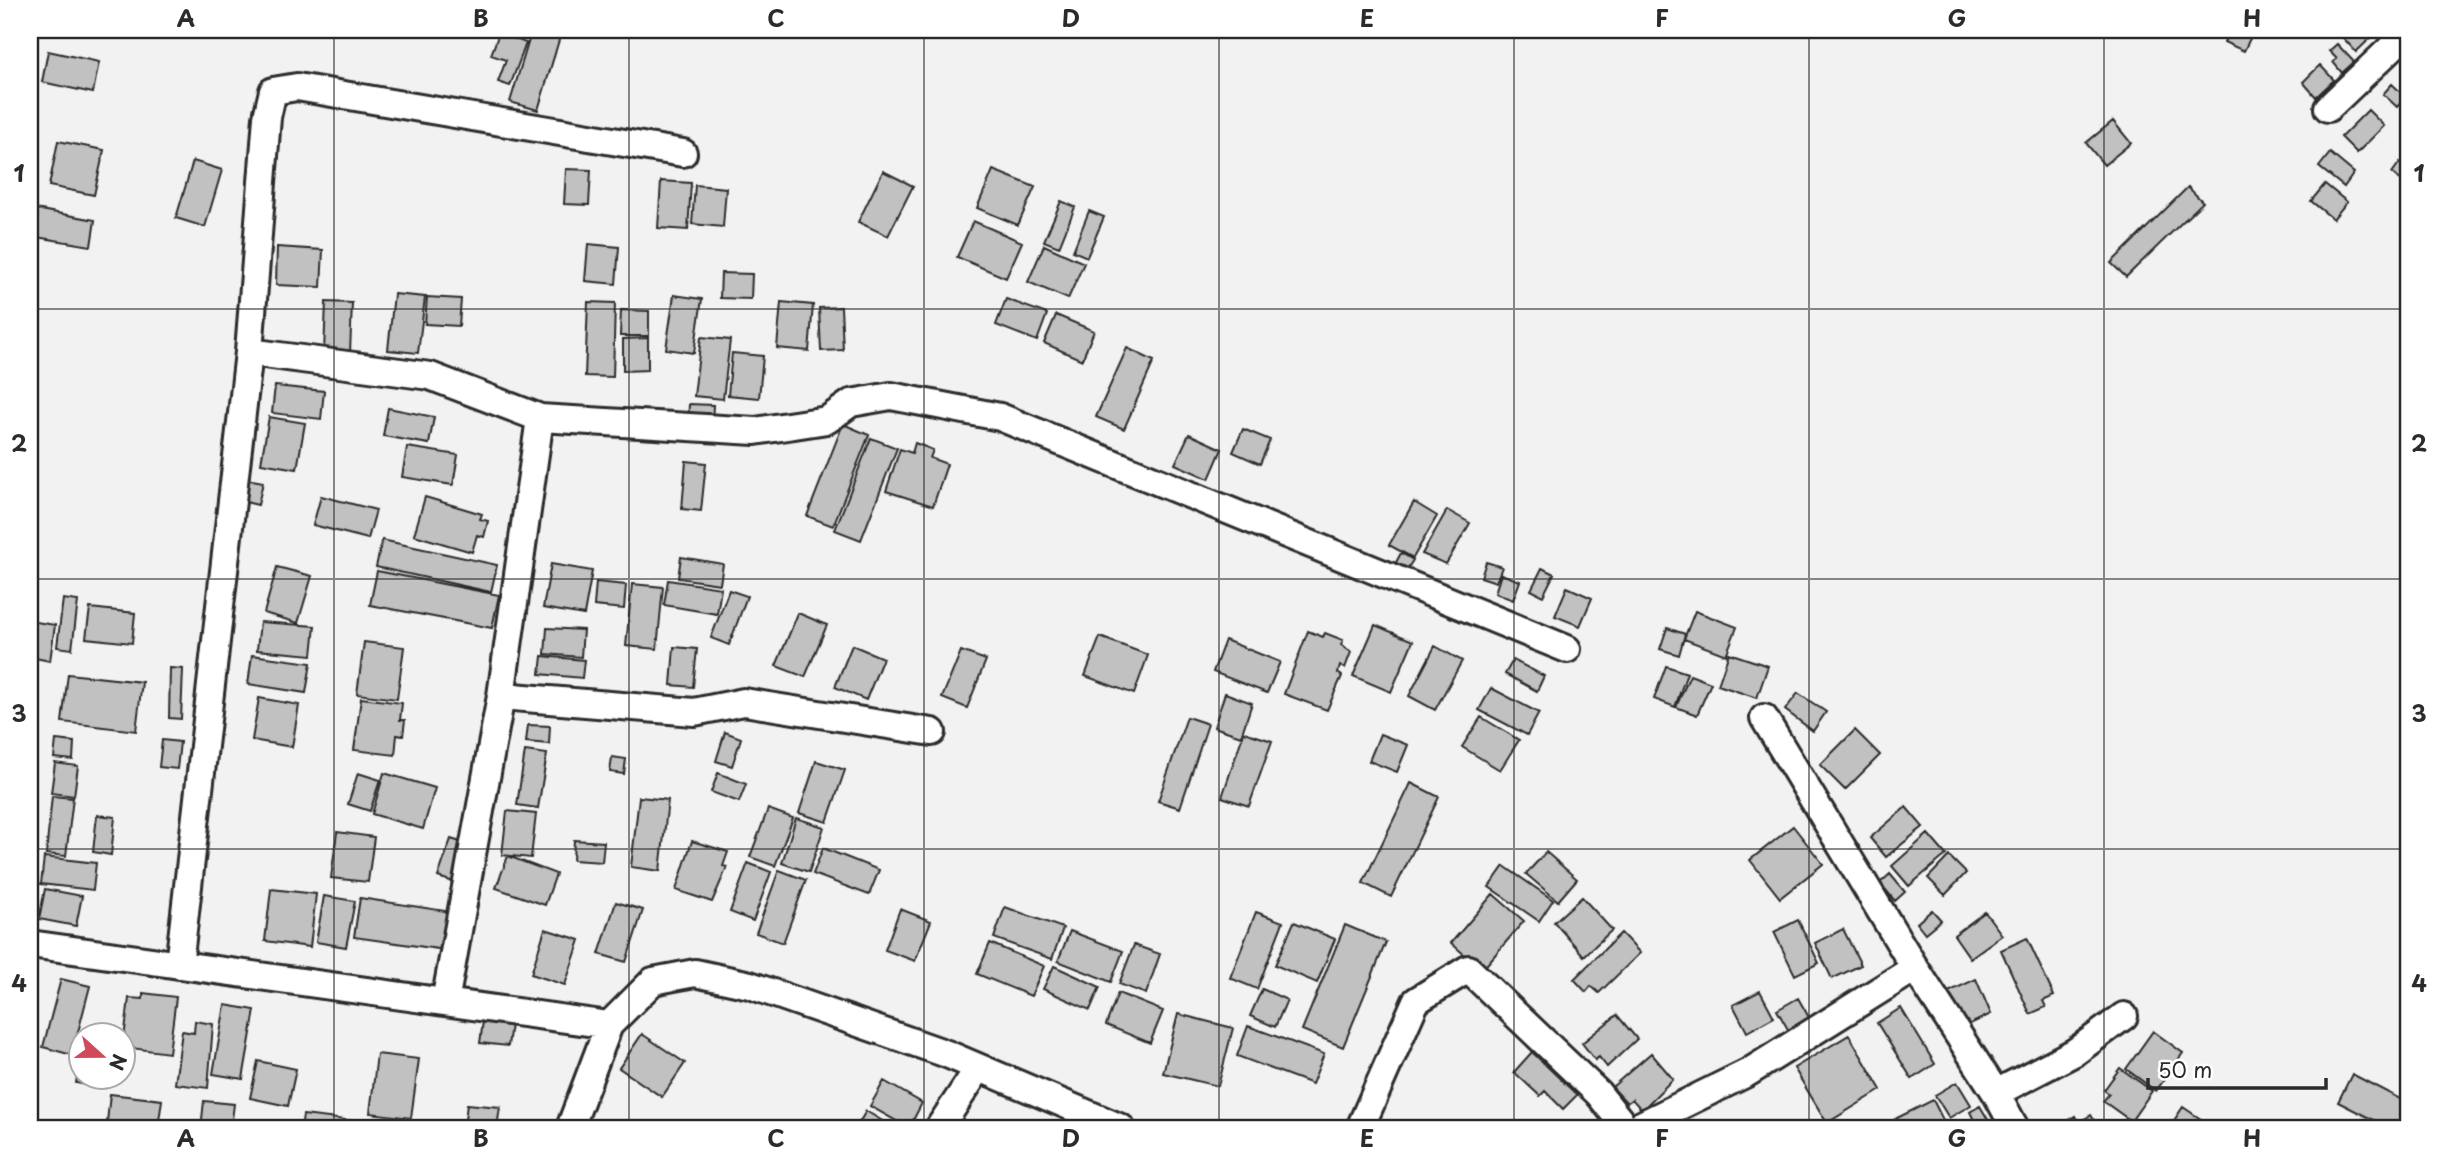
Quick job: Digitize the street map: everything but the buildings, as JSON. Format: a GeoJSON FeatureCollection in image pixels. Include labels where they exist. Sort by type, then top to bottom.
{"type":"FeatureCollection","features":[{"type":"Feature","properties":{"kind":"street"},"geometry":{"type":"LineString","coordinates":[[2328,108],[2408,32]]}},
{"type":"Feature","properties":{"kind":"street"},"geometry":{"type":"LineString","coordinates":[[179,965],[249,352],[267,117],[274,92],[297,86],[683,153]]}},
{"type":"Feature","properties":{"kind":"street"},"geometry":{"type":"LineString","coordinates":[[249,352],[430,376],[540,418],[755,431],[827,420],[852,403],[891,396],[1000,417],[1567,649]]}},
{"type":"Feature","properties":{"kind":"street"},"geometry":{"type":"LineString","coordinates":[[444,1002],[500,696],[540,418]]}},
{"type":"Feature","properties":{"kind":"street"},"geometry":{"type":"LineString","coordinates":[[500,696],[694,712],[744,702],[932,732]]}},
{"type":"Feature","properties":{"kind":"street"},"geometry":{"type":"LineString","coordinates":[[1764,718],[2015,1128]]}},
{"type":"Feature","properties":{"kind":"street"},"geometry":{"type":"LineString","coordinates":[[30,944],[610,1025]]}},
{"type":"Feature","properties":{"kind":"street"},"geometry":{"type":"LineString","coordinates":[[1635,1128],[1749,1072],[1915,968]]}},
{"type":"Feature","properties":{"kind":"street"},"geometry":{"type":"LineString","coordinates":[[1360,1128],[1416,1001],[1468,969],[1598,1093],[1626,1128]]}},
{"type":"Feature","properties":{"kind":"street"},"geometry":{"type":"LineString","coordinates":[[570,1128],[610,1025],[653,981],[695,974],[750,985],[947,1054],[1121,1128]]}},
{"type":"Feature","properties":{"kind":"street"},"geometry":{"type":"LineString","coordinates":[[1996,1093],[2075,1052],[2124,1016]]}},
{"type":"Feature","properties":{"kind":"street"},"geometry":{"type":"LineString","coordinates":[[939,1128],[978,1069]]}}]}
